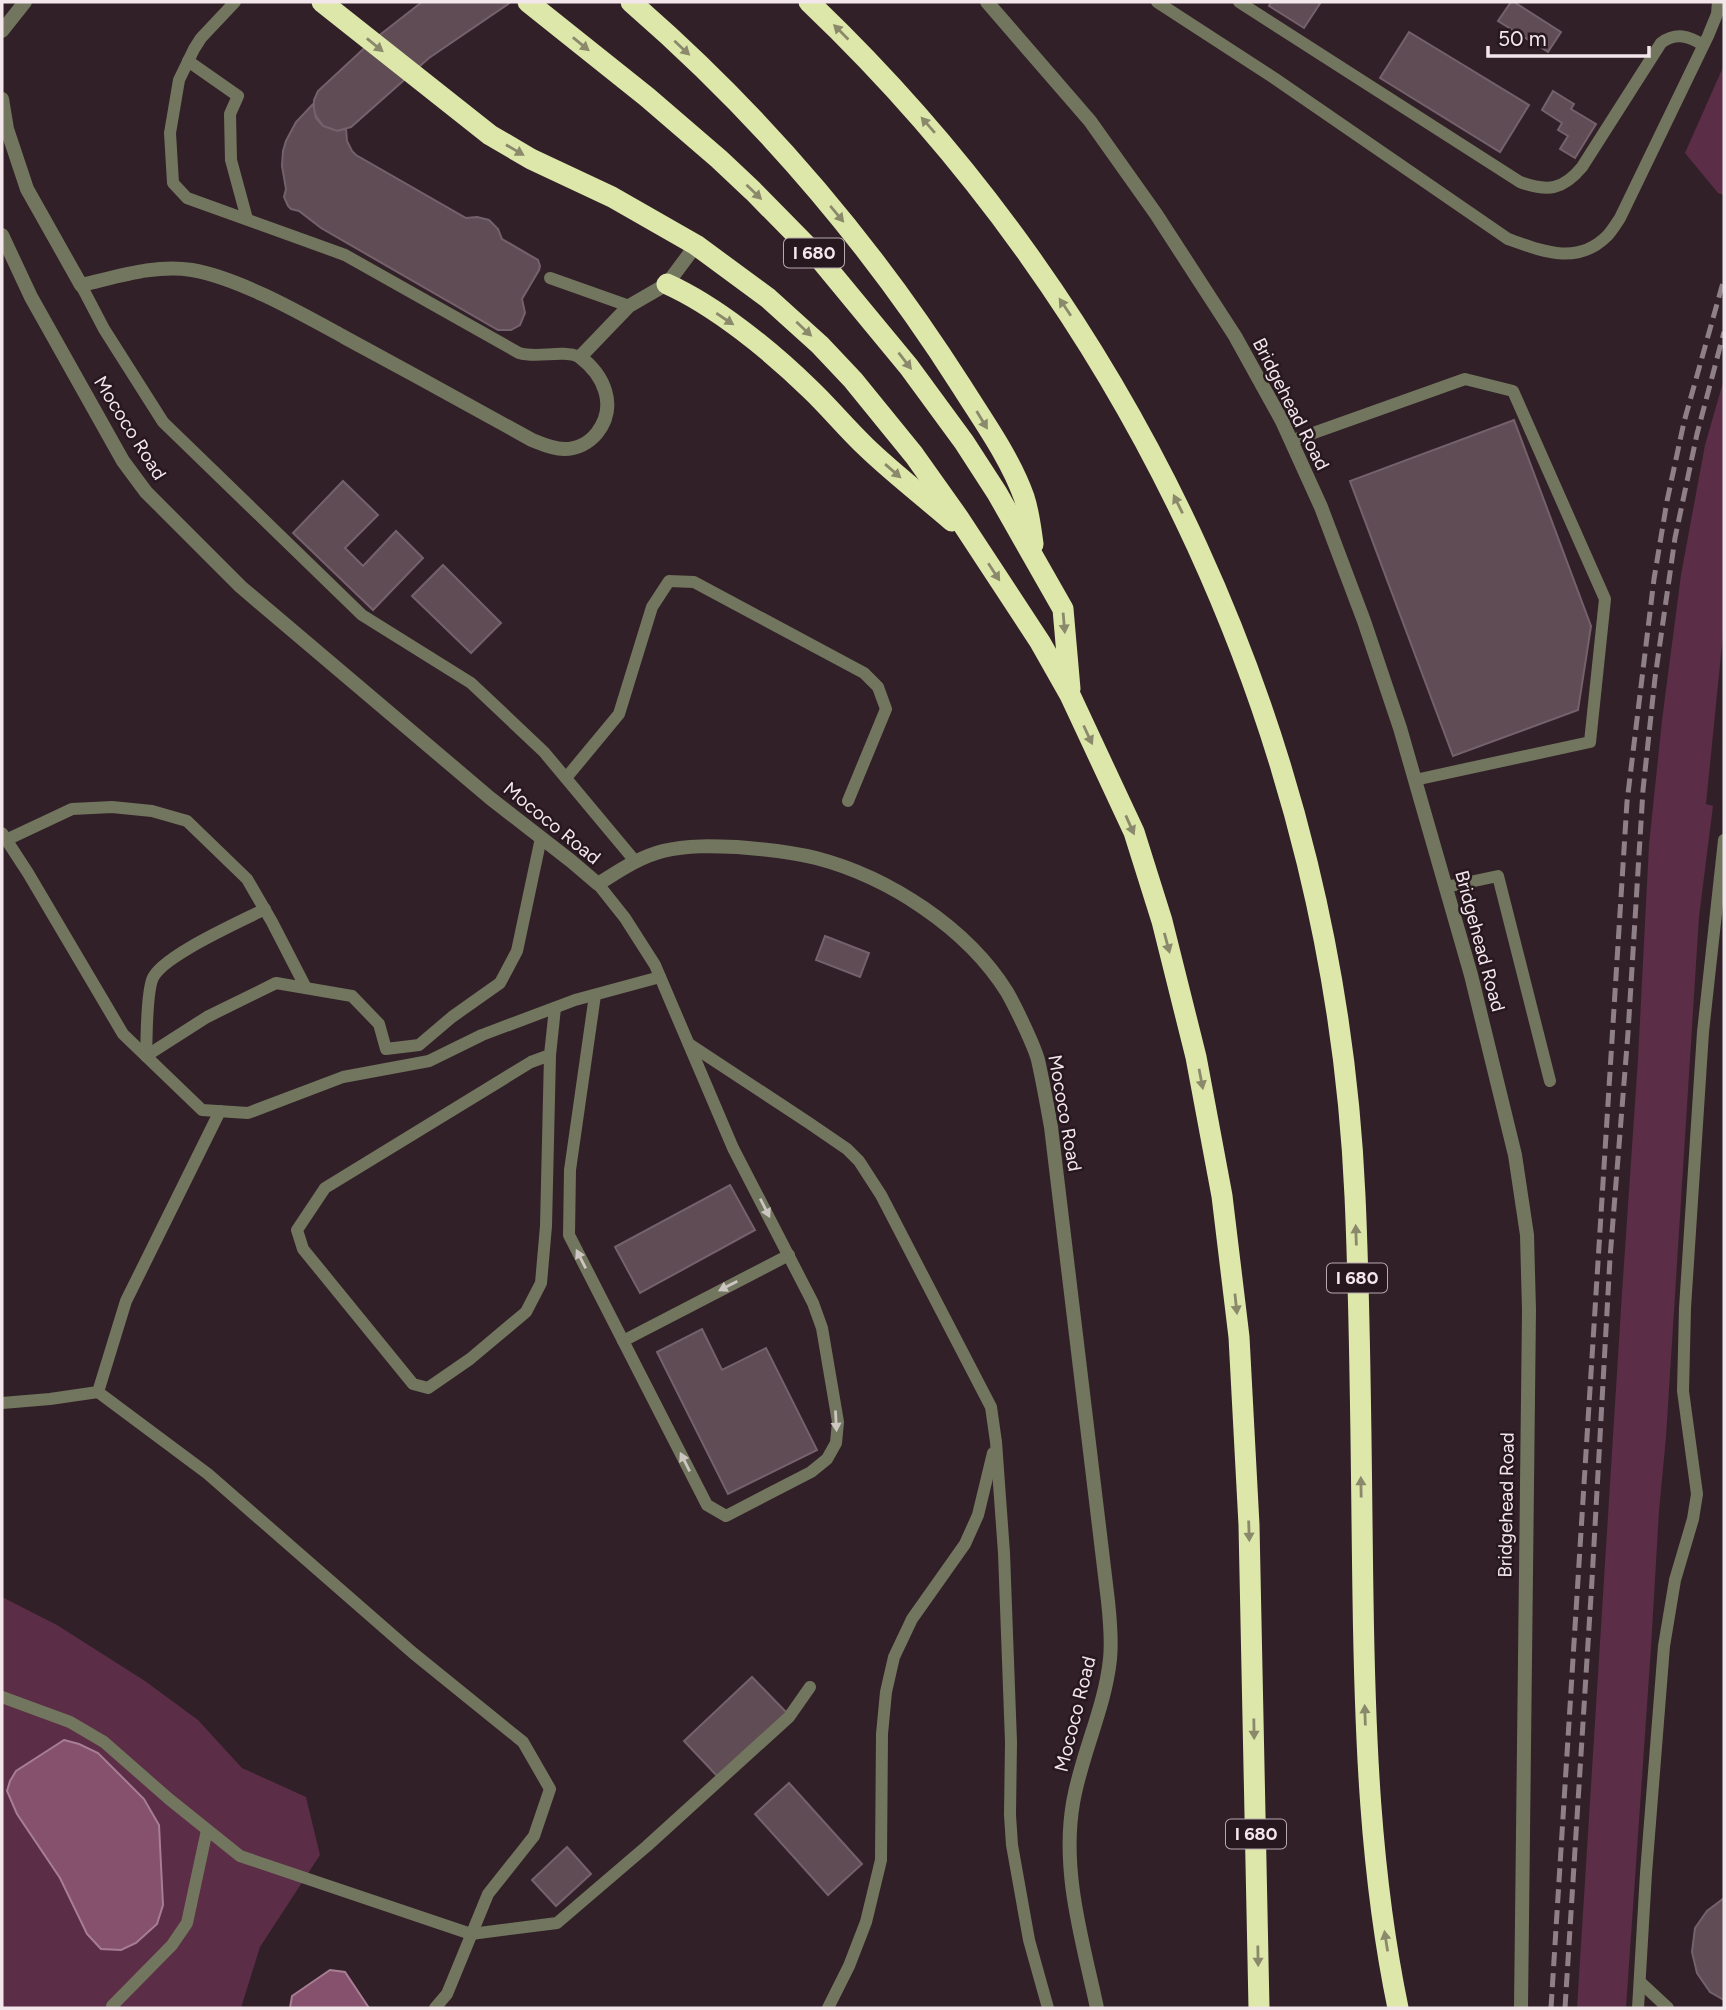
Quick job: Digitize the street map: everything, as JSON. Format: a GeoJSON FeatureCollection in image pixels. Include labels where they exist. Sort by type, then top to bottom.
{"type":"FeatureCollection","features":[{"type":"Feature","properties":{"kind":"highway","name":"I 680"},"geometry":{"type":"LineString","coordinates":[[322,2],[490,135],[531,159],[612,197],[696,245],[768,298],[836,362],[907,446],[1040,642],[1070,695],[1134,832],[1162,921],[1206,1104],[1222,1196],[1239,1336],[1248,1478],[1258,2008]]}},
{"type":"Feature","properties":{"kind":"highway","name":"I 680"},"geometry":{"type":"LineString","coordinates":[[528,2],[647,97],[719,159],[819,258],[880,330],[937,404],[997,493],[1063,609],[1070,695]]}},
{"type":"Feature","properties":{"kind":"highway","name":"I 680"},"geometry":{"type":"LineString","coordinates":[[631,2],[688,53],[778,146],[842,220],[901,297],[956,378],[1009,464],[1025,498],[1037,561]]}},
{"type":"Feature","properties":{"kind":"highway","name":"I 680"},"geometry":{"type":"LineString","coordinates":[[809,2],[904,98],[965,169],[1041,271],[1099,360],[1167,481],[1207,566],[1251,674],[1287,784],[1311,875],[1328,955],[1349,1106],[1357,1246],[1367,1761],[1380,1901],[1398,2008]]}},
{"type":"Feature","properties":{"kind":"highway"},"geometry":{"type":"LineString","coordinates":[[667,284],[683,291],[778,359],[867,448],[971,537]]}},
{"type":"Feature","properties":{"kind":"street"},"geometry":{"type":"LineString","coordinates":[[2,33],[25,2]]}},
{"type":"Feature","properties":{"kind":"street","name":"Bridgehead Road"},"geometry":{"type":"LineString","coordinates":[[987,2],[1090,121],[1156,214],[1235,336],[1282,421],[1321,507],[1364,621],[1415,780],[1471,975],[1515,1155],[1527,1235],[1529,1310],[1521,2008]]}},
{"type":"Feature","properties":{"kind":"street"},"geometry":{"type":"LineString","coordinates":[[2,99],[7,129],[27,189],[81,285],[146,271],[175,269],[223,279],[309,319],[532,440],[552,447],[575,448],[585,443],[594,436],[605,418],[607,408],[604,387],[595,370],[580,357],[629,306],[667,284],[696,245]]}},
{"type":"Feature","properties":{"kind":"street","name":"Mococo Road"},"geometry":{"type":"LineString","coordinates":[[2,235],[37,309],[123,461],[146,492],[242,587],[490,798],[597,884],[635,861],[663,851],[688,847],[762,849],[817,858],[873,879],[916,902],[951,928],[984,960],[1008,993],[1037,1057],[1051,1127],[1111,1631],[1110,1661],[1072,1804],[1069,1842],[1074,1891],[1097,2008]]}},
{"type":"Feature","properties":{"kind":"lane"},"geometry":{"type":"LineString","coordinates":[[235,2],[201,38],[179,80],[170,133],[173,183],[187,198],[345,255],[519,353],[537,356],[566,353],[580,357]]}},
{"type":"Feature","properties":{"kind":"lane"},"geometry":{"type":"LineString","coordinates":[[1157,2],[1274,78],[1508,239],[1546,252],[1567,254],[1592,248],[1608,236],[1620,218],[1703,46],[1717,14],[1718,2]]}},
{"type":"Feature","properties":{"kind":"lane"},"geometry":{"type":"LineString","coordinates":[[1239,2],[1520,182],[1534,187],[1560,186],[1572,179],[1661,43],[1668,38],[1686,36],[1703,46]]}},
{"type":"Feature","properties":{"kind":"lane"},"geometry":{"type":"LineString","coordinates":[[188,61],[238,96],[230,114],[231,160],[247,219]]}},
{"type":"Feature","properties":{"kind":"lane"},"geometry":{"type":"LineString","coordinates":[[550,278],[629,306]]}},
{"type":"Feature","properties":{"kind":"lane"},"geometry":{"type":"LineString","coordinates":[[81,285],[104,329],[163,422],[362,615],[471,683],[544,752],[635,861]]}},
{"type":"Feature","properties":{"kind":"lane"},"geometry":{"type":"LineString","coordinates":[[1291,441],[1465,379],[1513,391],[1605,599],[1590,742],[1415,780]]}},
{"type":"Feature","properties":{"kind":"lane"},"geometry":{"type":"LineString","coordinates":[[566,778],[619,714],[652,607],[669,581],[694,582],[864,673],[878,687],[886,709],[848,801]]}},
{"type":"Feature","properties":{"kind":"lane"},"geometry":{"type":"LineString","coordinates":[[306,988],[247,879],[187,821],[152,811],[112,807],[72,809],[4,837],[123,1034],[202,1110],[248,1113],[343,1077],[429,1061],[482,1035],[555,1008],[660,977]]}},
{"type":"Feature","properties":{"kind":"lane"},"geometry":{"type":"LineString","coordinates":[[146,1056],[207,1017],[276,983],[352,996],[379,1024],[386,1049],[419,1045],[452,1017],[500,983],[517,951],[541,838]]}},
{"type":"Feature","properties":{"kind":"lane"},"geometry":{"type":"LineString","coordinates":[[1638,2008],[1664,1646],[1675,1580],[1693,1519],[1697,1494],[1683,1391],[1685,1308],[1703,1032],[1724,840]]}},
{"type":"Feature","properties":{"kind":"lane"},"geometry":{"type":"LineString","coordinates":[[1446,887],[1498,876],[1550,1081]]}},
{"type":"Feature","properties":{"kind":"lane"},"geometry":{"type":"LineString","coordinates":[[595,995],[570,1170],[569,1236],[707,1505],[726,1516],[811,1472],[827,1459],[836,1443],[838,1422],[822,1328],[813,1303],[733,1148],[655,965],[625,918],[597,884]]}},
{"type":"Feature","properties":{"kind":"lane"},"geometry":{"type":"LineString","coordinates":[[146,1056],[152,978],[166,962],[265,909]]}},
{"type":"Feature","properties":{"kind":"lane"},"geometry":{"type":"LineString","coordinates":[[550,1055],[531,1062],[325,1188],[297,1230],[303,1249],[413,1384],[428,1388],[470,1359],[526,1312],[541,1283],[546,1226],[550,1055],[555,1008]]}},
{"type":"Feature","properties":{"kind":"lane"},"geometry":{"type":"LineString","coordinates":[[689,1044],[847,1149],[859,1161],[881,1195],[991,1407],[1004,1553],[1011,1729],[1012,1845],[1030,1940],[1048,2008]]}},
{"type":"Feature","properties":{"kind":"lane"},"geometry":{"type":"LineString","coordinates":[[98,1392],[126,1301],[220,1111]]}},
{"type":"Feature","properties":{"kind":"lane"},"geometry":{"type":"LineString","coordinates":[[623,1340],[789,1255]]}},
{"type":"Feature","properties":{"kind":"lane"},"geometry":{"type":"LineString","coordinates":[[2,1403],[98,1392],[208,1474],[414,1653],[523,1742],[550,1789],[534,1836],[488,1894],[447,1994],[435,2008]]}},
{"type":"Feature","properties":{"kind":"lane"},"geometry":{"type":"LineString","coordinates":[[828,2008],[849,1966],[866,1922],[881,1860],[882,1734],[886,1692],[894,1657],[912,1619],[965,1544],[978,1515],[996,1442]]}},
{"type":"Feature","properties":{"kind":"lane"},"geometry":{"type":"LineString","coordinates":[[2,1697],[70,1722],[104,1742],[240,1856],[471,1934],[556,1923],[647,1846],[789,1717],[810,1687]]}},
{"type":"Feature","properties":{"kind":"lane"},"geometry":{"type":"LineString","coordinates":[[112,2006],[172,1945],[187,1923],[207,1830]]}},
{"type":"Feature","properties":{"kind":"lane"},"geometry":{"type":"LineString","coordinates":[[1640,1982],[1668,2008]]}},
{"type":"Feature","properties":{"kind":"shaded area"},"geometry":{"type":"Polygon","coordinates":[[[1724,65],[1724,195],[1718,193],[1685,153],[1724,65]]]}},
{"type":"Feature","properties":{"kind":"shaded area"},"geometry":{"type":"Polygon","coordinates":[[[1724,379],[1724,625],[1706,804],[1713,806],[1699,917],[1626,2008],[1577,2008],[1638,1059],[1649,845],[1681,575],[1705,445],[1724,379]]]}},
{"type":"Feature","properties":{"kind":"shaded area"},"geometry":{"type":"Polygon","coordinates":[[[2,1597],[57,1625],[145,1681],[198,1720],[242,1768],[306,1797],[320,1855],[260,1947],[241,2008],[2,2008],[2,1597]]]}},
{"type":"Feature","properties":{"kind":"shaded area"},"geometry":{"type":"Polygon","coordinates":[[[64,1740],[98,1753],[144,1799],[159,1825],[163,1905],[157,1924],[136,1943],[121,1950],[101,1949],[87,1934],[60,1878],[17,1814],[7,1791],[16,1771],[64,1740]]]}},
{"type":"Feature","properties":{"kind":"shaded area"},"geometry":{"type":"Polygon","coordinates":[[[330,1970],[345,1972],[369,2008],[290,2008],[292,1996],[330,1970]]]}},
{"type":"Feature","properties":{"kind":"building"},"geometry":{"type":"Polygon","coordinates":[[[422,2],[511,2],[429,58],[351,127],[337,131],[323,126],[314,113],[314,100],[318,91],[372,41],[422,2]]]}},
{"type":"Feature","properties":{"kind":"building"},"geometry":{"type":"Polygon","coordinates":[[[1271,2],[1321,2],[1304,28],[1269,6],[1271,2]]]}},
{"type":"Feature","properties":{"kind":"building"},"geometry":{"type":"Polygon","coordinates":[[[1511,2],[1561,32],[1548,52],[1498,21],[1511,2]]]}},
{"type":"Feature","properties":{"kind":"building"},"geometry":{"type":"Polygon","coordinates":[[[1409,32],[1529,105],[1500,152],[1380,78],[1409,32]]]}},
{"type":"Feature","properties":{"kind":"building"},"geometry":{"type":"Polygon","coordinates":[[[1553,91],[1574,104],[1571,109],[1596,124],[1575,158],[1560,149],[1568,136],[1558,130],[1562,123],[1542,110],[1553,91]]]}},
{"type":"Feature","properties":{"kind":"building"},"geometry":{"type":"Polygon","coordinates":[[[313,104],[316,118],[323,126],[337,131],[346,129],[347,141],[356,155],[466,218],[489,220],[498,229],[502,239],[538,260],[539,270],[522,299],[525,313],[520,325],[511,330],[498,330],[321,228],[288,206],[284,197],[286,189],[282,166],[283,151],[296,122],[313,104]]]}},
{"type":"Feature","properties":{"kind":"building"},"geometry":{"type":"Polygon","coordinates":[[[1514,420],[1591,626],[1578,710],[1453,756],[1350,481],[1514,420]]]}},
{"type":"Feature","properties":{"kind":"building"},"geometry":{"type":"Polygon","coordinates":[[[343,481],[378,515],[345,548],[363,566],[396,531],[423,558],[373,610],[293,533],[343,481]]]}},
{"type":"Feature","properties":{"kind":"building"},"geometry":{"type":"Polygon","coordinates":[[[443,565],[501,623],[471,653],[412,596],[443,565]]]}},
{"type":"Feature","properties":{"kind":"building"},"geometry":{"type":"Polygon","coordinates":[[[825,936],[869,953],[860,977],[816,960],[825,936]]]}},
{"type":"Feature","properties":{"kind":"building"},"geometry":{"type":"Polygon","coordinates":[[[730,1185],[755,1230],[640,1293],[615,1247],[730,1185]]]}},
{"type":"Feature","properties":{"kind":"building"},"geometry":{"type":"Polygon","coordinates":[[[702,1329],[722,1370],[766,1348],[817,1450],[728,1494],[657,1352],[702,1329]]]}},
{"type":"Feature","properties":{"kind":"building"},"geometry":{"type":"Polygon","coordinates":[[[752,1677],[787,1713],[719,1778],[684,1741],[752,1677]]]}},
{"type":"Feature","properties":{"kind":"building"},"geometry":{"type":"Polygon","coordinates":[[[789,1783],[862,1864],[828,1895],[755,1814],[789,1783]]]}},
{"type":"Feature","properties":{"kind":"building"},"geometry":{"type":"Polygon","coordinates":[[[567,1847],[591,1874],[556,1906],[532,1880],[567,1847]]]}},
{"type":"Feature","properties":{"kind":"building"},"geometry":{"type":"Polygon","coordinates":[[[1724,1898],[1724,2000],[1710,1992],[1697,1973],[1692,1952],[1695,1928],[1707,1911],[1724,1898]]]}},
{"type":"Feature","properties":{"kind":"railway"},"geometry":{"type":"LineString","coordinates":[[1551,2008],[1627,802],[1654,579],[1667,501],[1684,422],[1724,279]]}},
{"type":"Feature","properties":{"kind":"railway"},"geometry":{"type":"LineString","coordinates":[[1565,2008],[1610,1258],[1628,1033],[1643,790],[1655,678],[1675,538],[1697,434],[1724,332]]}}]}
